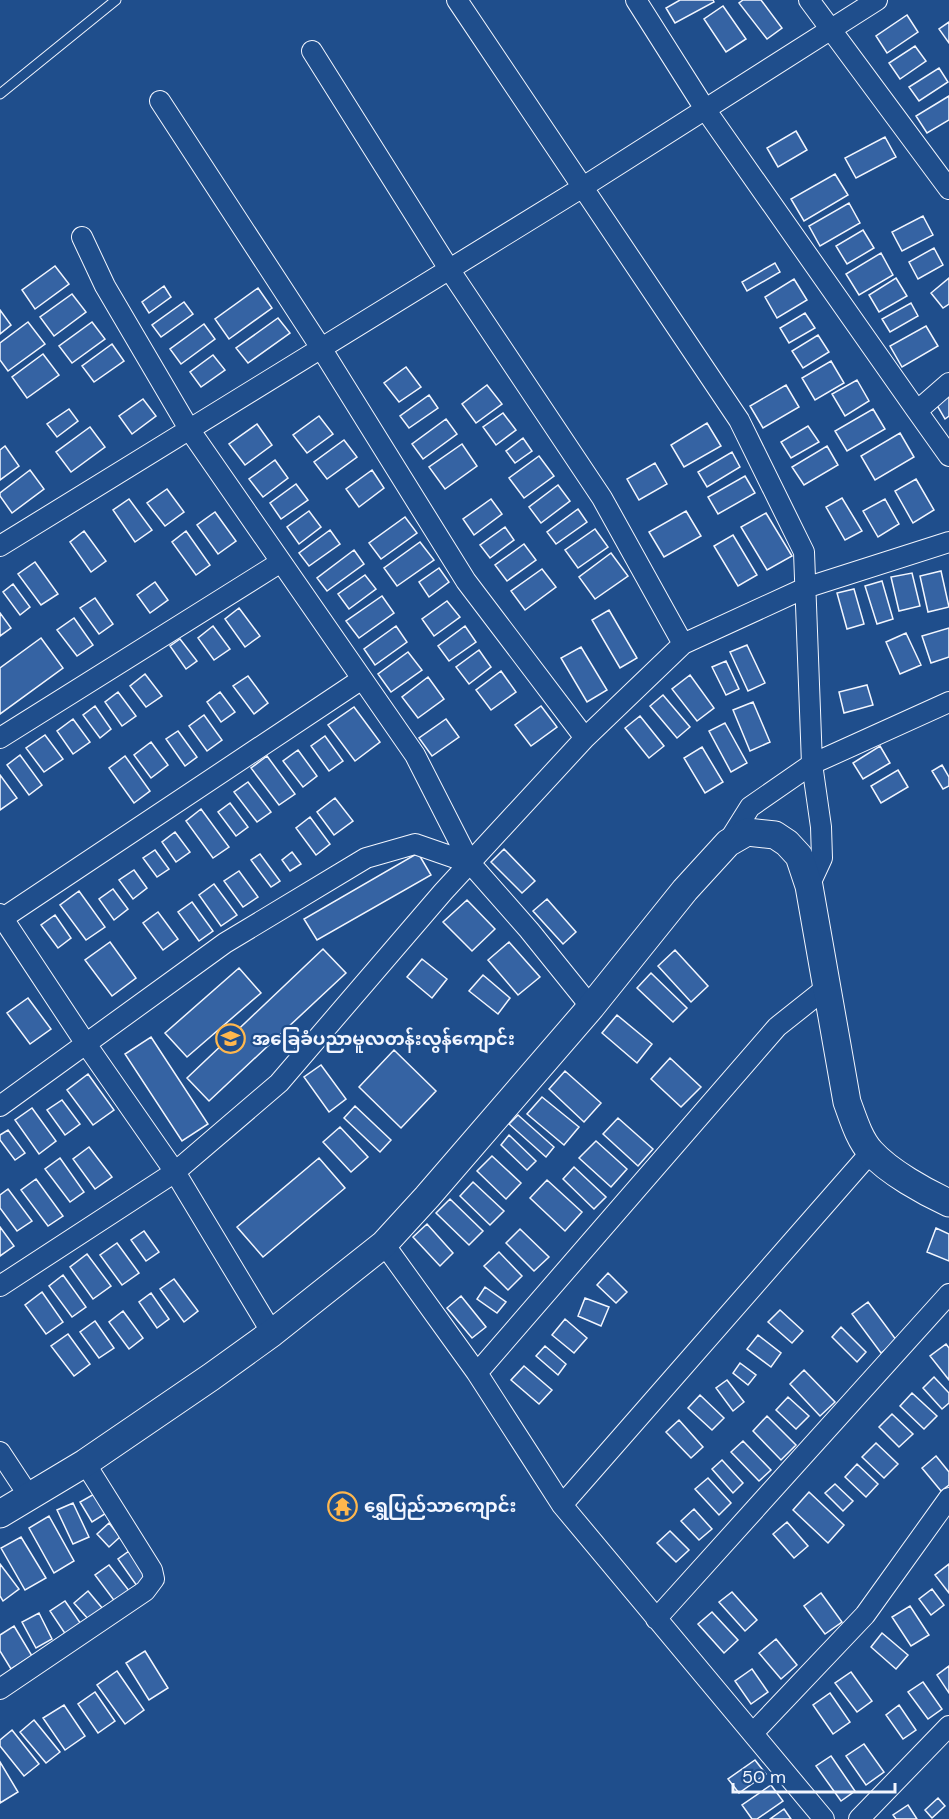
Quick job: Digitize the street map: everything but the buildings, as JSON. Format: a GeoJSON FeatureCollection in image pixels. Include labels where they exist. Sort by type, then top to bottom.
{"type":"FeatureCollection","features":[{"type":"Feature","properties":{"kind":"street"},"geometry":{"type":"LineString","coordinates":[[457,0],[739,420],[804,552],[812,764],[821,827],[822,858],[809,886]]}},
{"type":"Feature","properties":{"kind":"street"},"geometry":{"type":"LineString","coordinates":[[636,0],[705,109],[949,456]]}},
{"type":"Feature","properties":{"kind":"street"},"geometry":{"type":"LineString","coordinates":[[809,0],[949,189]]}},
{"type":"Feature","properties":{"kind":"street"},"geometry":{"type":"LineString","coordinates":[[0,546],[583,187],[877,0]]}},
{"type":"Feature","properties":{"kind":"street"},"geometry":{"type":"LineString","coordinates":[[312,51],[449,269],[602,498],[683,644]]}},
{"type":"Feature","properties":{"kind":"street"},"geometry":{"type":"LineString","coordinates":[[160,101],[321,348],[466,581],[585,738]]}},
{"type":"Feature","properties":{"kind":"street"},"geometry":{"type":"LineString","coordinates":[[82,237],[105,286],[189,429],[415,755],[470,862],[591,1007]]}},
{"type":"Feature","properties":{"kind":"street"},"geometry":{"type":"LineString","coordinates":[[917,411],[949,384]]}},
{"type":"Feature","properties":{"kind":"street"},"geometry":{"type":"LineString","coordinates":[[0,1286],[175,1172],[279,1083],[470,862],[585,738],[683,644],[806,588],[949,542]]}},
{"type":"Feature","properties":{"kind":"street"},"geometry":{"type":"LineString","coordinates":[[0,738],[282,562]]}},
{"type":"Feature","properties":{"kind":"street"},"geometry":{"type":"LineString","coordinates":[[272,1333],[175,1172],[1,918],[362,679]]}},
{"type":"Feature","properties":{"kind":"street"},"geometry":{"type":"LineString","coordinates":[[0,1514],[85,1463],[272,1333],[384,1244],[591,1007],[685,890],[728,843],[750,807],[812,764],[949,702]]}},
{"type":"Feature","properties":{"kind":"street"},"geometry":{"type":"LineString","coordinates":[[728,843],[747,832],[775,835],[787,843],[799,856],[809,886],[847,1102],[854,1122],[871,1152],[922,1191],[949,1203]]}},
{"type":"Feature","properties":{"kind":"street"},"geometry":{"type":"LineString","coordinates":[[0,1106],[225,943],[366,858],[415,844],[470,862]]}},
{"type":"Feature","properties":{"kind":"street"},"geometry":{"type":"LineString","coordinates":[[477,1373],[777,1028],[826,988]]}},
{"type":"Feature","properties":{"kind":"street"},"geometry":{"type":"LineString","coordinates":[[562,1505],[871,1152]]}},
{"type":"Feature","properties":{"kind":"street"},"geometry":{"type":"LineString","coordinates":[[384,1244],[477,1373],[562,1505],[824,1819]]}},
{"type":"Feature","properties":{"kind":"street"},"geometry":{"type":"LineString","coordinates":[[656,1619],[949,1294]]}},
{"type":"Feature","properties":{"kind":"street"},"geometry":{"type":"LineString","coordinates":[[0,1452],[29,1496]]}},
{"type":"Feature","properties":{"kind":"street"},"geometry":{"type":"LineString","coordinates":[[0,1689],[145,1591],[154,1579],[152,1570],[85,1463]]}},
{"type":"Feature","properties":{"kind":"street"},"geometry":{"type":"LineString","coordinates":[[753,1733],[865,1615],[949,1498]]}},
{"type":"Feature","properties":{"kind":"street"},"geometry":{"type":"LineString","coordinates":[[859,1819],[949,1726]]}},
{"type":"Feature","properties":{"kind":"lane"},"geometry":{"type":"LineString","coordinates":[[0,94],[116,0]]}},
{"type":"Feature","properties":{"kind":"place","name":"အခြေခံပညာမူလတန်းလွန်ကျောင်း"},"geometry":{"type":"Point","coordinates":[231,1039]}},
{"type":"Feature","properties":{"kind":"place","name":"ရွှေပြည်သာကျောင်း"},"geometry":{"type":"Point","coordinates":[343,1506]}}]}
